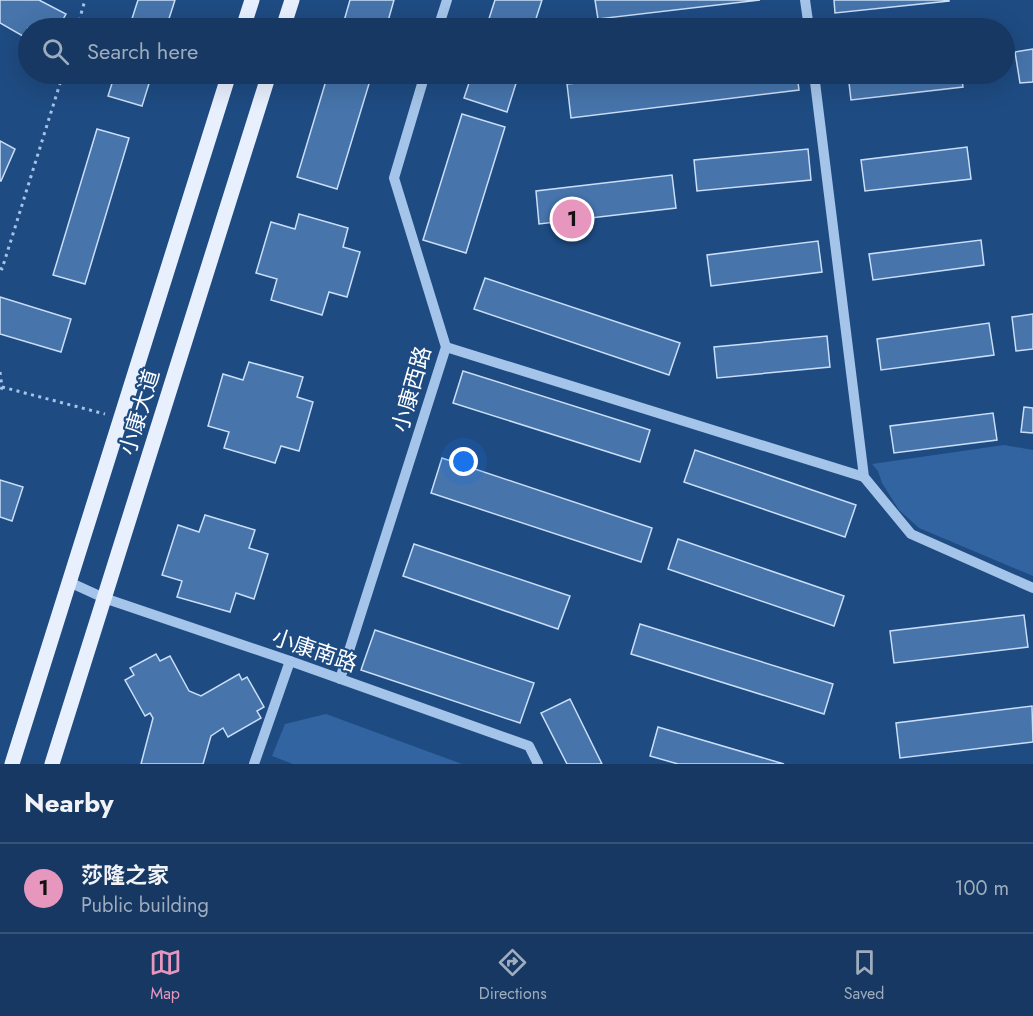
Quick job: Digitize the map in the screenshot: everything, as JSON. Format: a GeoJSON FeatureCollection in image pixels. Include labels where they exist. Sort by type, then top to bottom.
{"type":"FeatureCollection","features":[{"type":"Feature","properties":{"kind":"main road"},"geometry":{"type":"LineString","coordinates":[[246,18],[252,0]]}},
{"type":"Feature","properties":{"kind":"main road"},"geometry":{"type":"LineString","coordinates":[[286,18],[292,0]]}},
{"type":"Feature","properties":{"kind":"main road","name":"小康大道"},"geometry":{"type":"LineString","coordinates":[[12,764],[226,84]]}},
{"type":"Feature","properties":{"kind":"main road","name":"小康大道"},"geometry":{"type":"LineString","coordinates":[[52,764],[266,84]]}},
{"type":"Feature","properties":{"kind":"lane"},"geometry":{"type":"LineString","coordinates":[[441,18],[447,0]]}},
{"type":"Feature","properties":{"kind":"lane"},"geometry":{"type":"LineString","coordinates":[[805,0],[808,18]]}},
{"type":"Feature","properties":{"kind":"lane","name":"小康西路"},"geometry":{"type":"LineString","coordinates":[[340,679],[446,347],[394,178],[422,84]]}},
{"type":"Feature","properties":{"kind":"lane"},"geometry":{"type":"LineString","coordinates":[[815,84],[864,477],[911,534],[1033,588]]}},
{"type":"Feature","properties":{"kind":"lane"},"geometry":{"type":"LineString","coordinates":[[446,347],[864,477]]}},
{"type":"Feature","properties":{"kind":"lane","name":"小康南路"},"geometry":{"type":"LineString","coordinates":[[69,582],[104,598],[529,746],[538,764]]}},
{"type":"Feature","properties":{"kind":"lane"},"geometry":{"type":"LineString","coordinates":[[254,764],[290,661]]}},
{"type":"Feature","properties":{"kind":"path"},"geometry":{"type":"LineString","coordinates":[[80,18],[85,0]]}},
{"type":"Feature","properties":{"kind":"path"},"geometry":{"type":"LineString","coordinates":[[0,268],[2,269],[60,84]]}},
{"type":"Feature","properties":{"kind":"path"},"geometry":{"type":"LineString","coordinates":[[0,372],[2,387],[0,393]]}},
{"type":"Feature","properties":{"kind":"path"},"geometry":{"type":"LineString","coordinates":[[2,387],[121,418]]}},
{"type":"Feature","properties":{"kind":"shaded area"},"geometry":{"type":"Polygon","coordinates":[[[1004,445],[1033,450],[1033,576],[919,528],[899,510],[872,464],[1004,445]]]}},
{"type":"Feature","properties":{"kind":"shaded area"},"geometry":{"type":"Polygon","coordinates":[[[326,714],[462,764],[293,764],[272,756],[285,724],[326,714]]]}},
{"type":"Feature","properties":{"kind":"building"},"geometry":{"type":"Polygon","coordinates":[[[0,0],[39,0],[66,14],[64,18],[18,18],[18,33],[0,23],[0,0]]]}},
{"type":"Feature","properties":{"kind":"building"},"geometry":{"type":"Polygon","coordinates":[[[138,0],[175,0],[169,18],[132,18],[138,0]]]}},
{"type":"Feature","properties":{"kind":"building"},"geometry":{"type":"Polygon","coordinates":[[[350,0],[394,0],[389,18],[345,18],[350,0]]]}},
{"type":"Feature","properties":{"kind":"building"},"geometry":{"type":"Polygon","coordinates":[[[495,0],[542,0],[536,18],[489,18],[495,0]]]}},
{"type":"Feature","properties":{"kind":"building"},"geometry":{"type":"Polygon","coordinates":[[[595,0],[760,0],[607,18],[598,18],[595,0]]]}},
{"type":"Feature","properties":{"kind":"building"},"geometry":{"type":"Polygon","coordinates":[[[834,0],[949,0],[949,1],[835,13],[834,0]]]}},
{"type":"Feature","properties":{"kind":"building"},"geometry":{"type":"Polygon","coordinates":[[[1033,49],[1033,82],[1020,83],[1015,52],[1033,49]]]}},
{"type":"Feature","properties":{"kind":"building"},"geometry":{"type":"Polygon","coordinates":[[[112,84],[149,84],[142,106],[108,96],[112,84]]]}},
{"type":"Feature","properties":{"kind":"building"},"geometry":{"type":"Polygon","coordinates":[[[325,84],[369,84],[337,189],[297,177],[325,84]]]}},
{"type":"Feature","properties":{"kind":"building"},"geometry":{"type":"Polygon","coordinates":[[[469,84],[516,84],[507,112],[464,98],[469,84]]]}},
{"type":"Feature","properties":{"kind":"building"},"geometry":{"type":"Polygon","coordinates":[[[567,84],[798,84],[799,90],[571,118],[567,84]]]}},
{"type":"Feature","properties":{"kind":"building"},"geometry":{"type":"Polygon","coordinates":[[[849,84],[963,84],[963,87],[851,100],[849,84]]]}},
{"type":"Feature","properties":{"kind":"building"},"geometry":{"type":"Polygon","coordinates":[[[462,114],[505,127],[466,253],[423,240],[462,114]]]}},
{"type":"Feature","properties":{"kind":"building"},"geometry":{"type":"Polygon","coordinates":[[[97,129],[129,138],[85,284],[53,275],[97,129]]]}},
{"type":"Feature","properties":{"kind":"building"},"geometry":{"type":"Polygon","coordinates":[[[0,141],[15,149],[1,181],[0,181],[0,141]]]}},
{"type":"Feature","properties":{"kind":"building"},"geometry":{"type":"Polygon","coordinates":[[[967,147],[971,179],[865,191],[861,160],[967,147]]]}},
{"type":"Feature","properties":{"kind":"building"},"geometry":{"type":"Polygon","coordinates":[[[808,149],[811,180],[697,191],[694,160],[808,149]]]}},
{"type":"Feature","properties":{"kind":"building"},"geometry":{"type":"Polygon","coordinates":[[[672,175],[676,208],[539,224],[536,191],[672,175]]]}},
{"type":"Feature","properties":{"kind":"building"},"geometry":{"type":"Polygon","coordinates":[[[299,214],[348,228],[343,247],[360,252],[347,297],[329,292],[322,315],[271,300],[277,279],[256,273],[271,222],[295,229],[299,214]]]}},
{"type":"Feature","properties":{"kind":"building"},"geometry":{"type":"Polygon","coordinates":[[[981,240],[984,265],[873,280],[869,254],[981,240]]]}},
{"type":"Feature","properties":{"kind":"building"},"geometry":{"type":"Polygon","coordinates":[[[818,241],[822,272],[711,286],[707,255],[818,241]]]}},
{"type":"Feature","properties":{"kind":"building"},"geometry":{"type":"Polygon","coordinates":[[[485,278],[680,343],[669,375],[474,309],[485,278]]]}},
{"type":"Feature","properties":{"kind":"building"},"geometry":{"type":"Polygon","coordinates":[[[0,297],[71,319],[61,352],[0,334],[0,297]]]}},
{"type":"Feature","properties":{"kind":"building"},"geometry":{"type":"Polygon","coordinates":[[[1033,314],[1033,349],[1016,351],[1012,317],[1033,314]]]}},
{"type":"Feature","properties":{"kind":"building"},"geometry":{"type":"Polygon","coordinates":[[[989,323],[994,355],[881,370],[877,339],[989,323]]]}},
{"type":"Feature","properties":{"kind":"building"},"geometry":{"type":"Polygon","coordinates":[[[827,336],[830,367],[717,378],[714,347],[827,336]]]}},
{"type":"Feature","properties":{"kind":"building"},"geometry":{"type":"Polygon","coordinates":[[[249,362],[303,377],[297,397],[313,402],[299,451],[281,446],[275,463],[224,448],[229,432],[208,426],[223,374],[243,380],[249,362]]]}},
{"type":"Feature","properties":{"kind":"building"},"geometry":{"type":"Polygon","coordinates":[[[463,371],[650,430],[640,462],[453,403],[463,371]]]}},
{"type":"Feature","properties":{"kind":"building"},"geometry":{"type":"Polygon","coordinates":[[[1024,407],[1033,408],[1033,433],[1021,432],[1024,407]]]}},
{"type":"Feature","properties":{"kind":"building"},"geometry":{"type":"Polygon","coordinates":[[[993,413],[997,440],[894,453],[890,426],[993,413]]]}},
{"type":"Feature","properties":{"kind":"building"},"geometry":{"type":"Polygon","coordinates":[[[695,450],[856,505],[845,537],[684,482],[695,450]]]}},
{"type":"Feature","properties":{"kind":"building"},"geometry":{"type":"Polygon","coordinates":[[[442,458],[652,528],[641,562],[431,493],[442,458]]]}},
{"type":"Feature","properties":{"kind":"building"},"geometry":{"type":"Polygon","coordinates":[[[0,480],[23,487],[12,521],[0,517],[0,480]]]}},
{"type":"Feature","properties":{"kind":"building"},"geometry":{"type":"Polygon","coordinates":[[[205,515],[255,530],[249,548],[268,554],[254,599],[236,593],[230,612],[177,597],[182,581],[162,575],[178,525],[199,532],[205,515]]]}},
{"type":"Feature","properties":{"kind":"building"},"geometry":{"type":"Polygon","coordinates":[[[678,539],[844,596],[834,626],[668,569],[678,539]]]}},
{"type":"Feature","properties":{"kind":"building"},"geometry":{"type":"Polygon","coordinates":[[[414,544],[570,596],[558,629],[403,576],[414,544]]]}},
{"type":"Feature","properties":{"kind":"building"},"geometry":{"type":"Polygon","coordinates":[[[1024,615],[1028,647],[894,663],[890,631],[1024,615]]]}},
{"type":"Feature","properties":{"kind":"building"},"geometry":{"type":"Polygon","coordinates":[[[640,624],[833,684],[824,714],[631,654],[640,624]]]}},
{"type":"Feature","properties":{"kind":"building"},"geometry":{"type":"Polygon","coordinates":[[[375,630],[534,683],[520,723],[361,670],[375,630]]]}},
{"type":"Feature","properties":{"kind":"building"},"geometry":{"type":"Polygon","coordinates":[[[156,654],[160,661],[170,656],[189,691],[201,696],[239,674],[242,680],[247,677],[264,707],[257,711],[261,718],[228,737],[223,728],[211,736],[203,764],[141,764],[153,718],[150,713],[145,716],[125,680],[134,675],[130,668],[156,654]]]}},
{"type":"Feature","properties":{"kind":"building"},"geometry":{"type":"Polygon","coordinates":[[[570,699],[602,764],[567,764],[541,713],[570,699]]]}},
{"type":"Feature","properties":{"kind":"building"},"geometry":{"type":"Polygon","coordinates":[[[1032,706],[1033,742],[900,758],[896,723],[1032,706]]]}},
{"type":"Feature","properties":{"kind":"building"},"geometry":{"type":"Polygon","coordinates":[[[658,727],[784,764],[678,764],[650,756],[658,727]]]}},
{"type":"Feature","properties":{"kind":"place","name":"莎隆之家"},"geometry":{"type":"Point","coordinates":[572,219]}}]}
